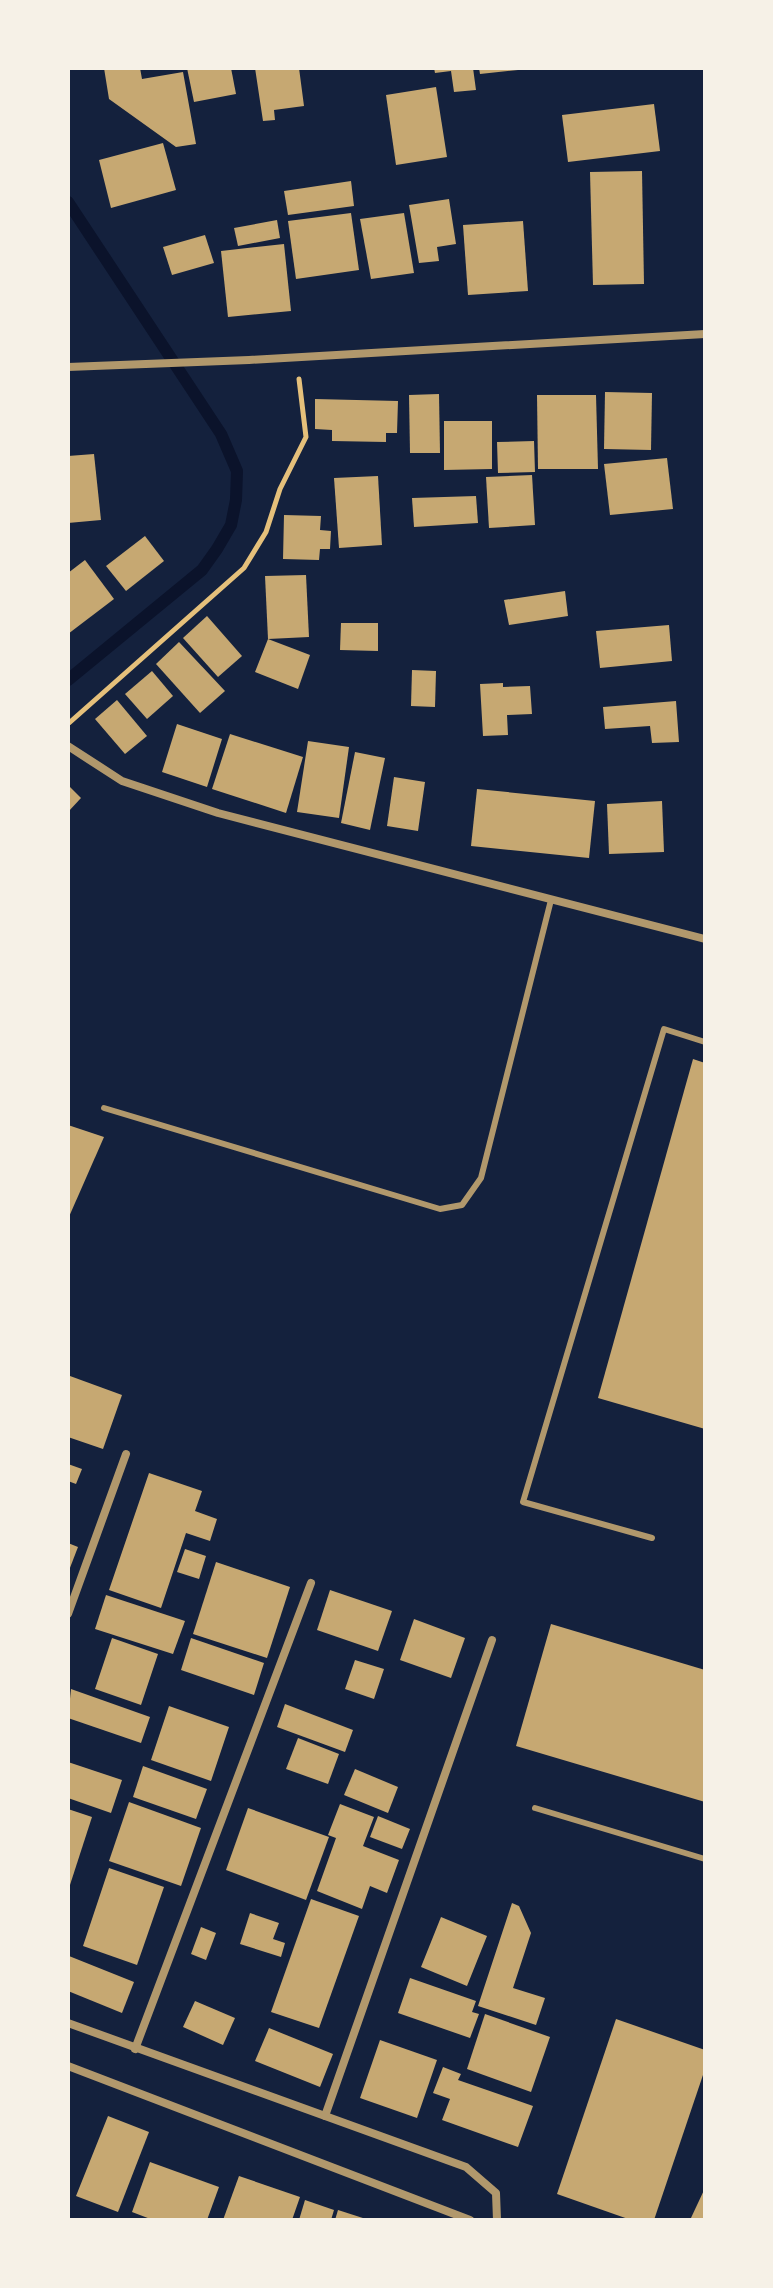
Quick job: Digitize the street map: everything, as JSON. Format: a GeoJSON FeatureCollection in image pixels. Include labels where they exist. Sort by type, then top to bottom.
{"type":"FeatureCollection","features":[{"type":"Feature","properties":{"kind":"street"},"geometry":{"type":"LineString","coordinates":[[68,367],[705,334]]}},
{"type":"Feature","properties":{"kind":"street"},"geometry":{"type":"LineString","coordinates":[[68,746],[122,781],[218,813],[705,939]]}},
{"type":"Feature","properties":{"kind":"street"},"geometry":{"type":"LineString","coordinates":[[68,1614],[126,1454]]}},
{"type":"Feature","properties":{"kind":"street"},"geometry":{"type":"LineString","coordinates":[[135,2049],[311,1583]]}},
{"type":"Feature","properties":{"kind":"street"},"geometry":{"type":"LineString","coordinates":[[325,2116],[492,1640]]}},
{"type":"Feature","properties":{"kind":"street"},"geometry":{"type":"LineString","coordinates":[[68,2023],[466,2167],[496,2193],[497,2220]]}},
{"type":"Feature","properties":{"kind":"street"},"geometry":{"type":"LineString","coordinates":[[68,2066],[470,2220]]}},
{"type":"Feature","properties":{"kind":"lane"},"geometry":{"type":"LineString","coordinates":[[104,1108],[440,1209],[462,1205],[481,1178],[551,900]]}},
{"type":"Feature","properties":{"kind":"lane"},"geometry":{"type":"LineString","coordinates":[[652,1538],[523,1502],[664,1029],[705,1042]]}},
{"type":"Feature","properties":{"kind":"lane"},"geometry":{"type":"LineString","coordinates":[[535,1808],[705,1859]]}},
{"type":"Feature","properties":{"kind":"path"},"geometry":{"type":"LineString","coordinates":[[68,724],[244,568],[266,532],[280,489],[306,437],[296,357]]}},
{"type":"Feature","properties":{"kind":"building"},"geometry":{"type":"Polygon","coordinates":[[[104,68],[140,68],[142,79],[183,72],[196,144],[176,147],[109,99],[104,68]]]}},
{"type":"Feature","properties":{"kind":"building"},"geometry":{"type":"Polygon","coordinates":[[[187,68],[231,68],[236,94],[194,102],[187,68]]]}},
{"type":"Feature","properties":{"kind":"building"},"geometry":{"type":"Polygon","coordinates":[[[255,68],[299,68],[304,106],[274,110],[275,120],[263,121],[255,68]]]}},
{"type":"Feature","properties":{"kind":"building"},"geometry":{"type":"Polygon","coordinates":[[[434,68],[473,68],[476,90],[454,92],[451,71],[435,73],[434,68]]]}},
{"type":"Feature","properties":{"kind":"building"},"geometry":{"type":"Polygon","coordinates":[[[479,68],[518,68],[518,70],[480,74],[479,68]]]}},
{"type":"Feature","properties":{"kind":"building"},"geometry":{"type":"Polygon","coordinates":[[[436,87],[447,157],[396,165],[386,95],[436,87]]]}},
{"type":"Feature","properties":{"kind":"building"},"geometry":{"type":"Polygon","coordinates":[[[654,104],[660,151],[568,162],[562,115],[654,104]]]}},
{"type":"Feature","properties":{"kind":"building"},"geometry":{"type":"Polygon","coordinates":[[[163,143],[176,190],[111,208],[99,160],[163,143]]]}},
{"type":"Feature","properties":{"kind":"building"},"geometry":{"type":"Polygon","coordinates":[[[642,171],[644,284],[593,285],[590,172],[642,171]]]}},
{"type":"Feature","properties":{"kind":"building"},"geometry":{"type":"Polygon","coordinates":[[[351,181],[354,206],[288,215],[284,191],[351,181]]]}},
{"type":"Feature","properties":{"kind":"building"},"geometry":{"type":"Polygon","coordinates":[[[449,199],[456,244],[437,247],[439,261],[419,263],[409,205],[449,199]]]}},
{"type":"Feature","properties":{"kind":"building"},"geometry":{"type":"Polygon","coordinates":[[[351,213],[359,270],[296,279],[288,221],[351,213]]]}},
{"type":"Feature","properties":{"kind":"building"},"geometry":{"type":"Polygon","coordinates":[[[404,213],[414,273],[371,279],[360,219],[404,213]]]}},
{"type":"Feature","properties":{"kind":"building"},"geometry":{"type":"Polygon","coordinates":[[[277,220],[280,238],[238,246],[234,228],[277,220]]]}},
{"type":"Feature","properties":{"kind":"building"},"geometry":{"type":"Polygon","coordinates":[[[523,221],[528,291],[468,295],[463,225],[523,221]]]}},
{"type":"Feature","properties":{"kind":"building"},"geometry":{"type":"Polygon","coordinates":[[[205,235],[214,263],[172,275],[163,247],[205,235]]]}},
{"type":"Feature","properties":{"kind":"building"},"geometry":{"type":"Polygon","coordinates":[[[284,244],[291,311],[228,317],[221,251],[284,244]]]}},
{"type":"Feature","properties":{"kind":"building"},"geometry":{"type":"Polygon","coordinates":[[[605,392],[652,393],[651,450],[604,449],[605,392]]]}},
{"type":"Feature","properties":{"kind":"building"},"geometry":{"type":"Polygon","coordinates":[[[439,394],[440,453],[410,453],[409,395],[439,394]]]}},
{"type":"Feature","properties":{"kind":"building"},"geometry":{"type":"Polygon","coordinates":[[[537,395],[596,395],[598,469],[538,469],[537,395]]]}},
{"type":"Feature","properties":{"kind":"building"},"geometry":{"type":"Polygon","coordinates":[[[315,399],[398,401],[397,433],[386,433],[386,442],[332,441],[332,430],[315,429],[315,399]]]}},
{"type":"Feature","properties":{"kind":"building"},"geometry":{"type":"Polygon","coordinates":[[[444,421],[492,421],[492,469],[444,470],[444,421]]]}},
{"type":"Feature","properties":{"kind":"building"},"geometry":{"type":"Polygon","coordinates":[[[534,441],[535,472],[498,473],[497,442],[534,441]]]}},
{"type":"Feature","properties":{"kind":"building"},"geometry":{"type":"Polygon","coordinates":[[[94,454],[101,520],[68,523],[68,456],[94,454]]]}},
{"type":"Feature","properties":{"kind":"building"},"geometry":{"type":"Polygon","coordinates":[[[667,458],[673,509],[610,515],[604,464],[667,458]]]}},
{"type":"Feature","properties":{"kind":"building"},"geometry":{"type":"Polygon","coordinates":[[[532,475],[535,525],[489,528],[486,477],[532,475]]]}},
{"type":"Feature","properties":{"kind":"building"},"geometry":{"type":"Polygon","coordinates":[[[378,476],[382,545],[339,548],[334,478],[378,476]]]}},
{"type":"Feature","properties":{"kind":"building"},"geometry":{"type":"Polygon","coordinates":[[[476,496],[478,523],[414,527],[412,498],[476,496]]]}},
{"type":"Feature","properties":{"kind":"building"},"geometry":{"type":"Polygon","coordinates":[[[284,515],[321,516],[320,530],[331,531],[330,549],[320,549],[319,560],[283,559],[284,515]]]}},
{"type":"Feature","properties":{"kind":"building"},"geometry":{"type":"Polygon","coordinates":[[[145,536],[164,561],[126,591],[106,566],[145,536]]]}},
{"type":"Feature","properties":{"kind":"building"},"geometry":{"type":"Polygon","coordinates":[[[85,560],[114,599],[68,634],[68,573],[85,560]]]}},
{"type":"Feature","properties":{"kind":"building"},"geometry":{"type":"Polygon","coordinates":[[[306,575],[309,637],[268,639],[265,576],[306,575]]]}},
{"type":"Feature","properties":{"kind":"building"},"geometry":{"type":"Polygon","coordinates":[[[565,591],[568,616],[509,625],[504,600],[565,591]]]}},
{"type":"Feature","properties":{"kind":"building"},"geometry":{"type":"Polygon","coordinates":[[[207,616],[242,656],[218,677],[183,638],[207,616]]]}},
{"type":"Feature","properties":{"kind":"building"},"geometry":{"type":"Polygon","coordinates":[[[341,623],[378,623],[378,651],[340,650],[341,623]]]}},
{"type":"Feature","properties":{"kind":"building"},"geometry":{"type":"Polygon","coordinates":[[[669,625],[672,661],[600,668],[596,631],[669,625]]]}},
{"type":"Feature","properties":{"kind":"building"},"geometry":{"type":"Polygon","coordinates":[[[268,639],[310,655],[298,689],[255,672],[268,639]]]}},
{"type":"Feature","properties":{"kind":"building"},"geometry":{"type":"Polygon","coordinates":[[[179,642],[225,691],[200,713],[156,664],[179,642]]]}},
{"type":"Feature","properties":{"kind":"building"},"geometry":{"type":"Polygon","coordinates":[[[412,670],[436,671],[435,707],[411,706],[412,670]]]}},
{"type":"Feature","properties":{"kind":"building"},"geometry":{"type":"Polygon","coordinates":[[[152,671],[173,696],[147,719],[125,694],[152,671]]]}},
{"type":"Feature","properties":{"kind":"building"},"geometry":{"type":"Polygon","coordinates":[[[503,683],[503,687],[530,686],[532,714],[507,715],[508,735],[483,736],[480,684],[503,683]]]}},
{"type":"Feature","properties":{"kind":"building"},"geometry":{"type":"Polygon","coordinates":[[[117,700],[147,736],[125,754],[95,719],[117,700]]]}},
{"type":"Feature","properties":{"kind":"building"},"geometry":{"type":"Polygon","coordinates":[[[676,701],[679,742],[652,743],[650,726],[605,729],[603,707],[676,701]]]}},
{"type":"Feature","properties":{"kind":"building"},"geometry":{"type":"Polygon","coordinates":[[[177,724],[222,739],[207,787],[162,772],[177,724]]]}},
{"type":"Feature","properties":{"kind":"building"},"geometry":{"type":"Polygon","coordinates":[[[230,734],[303,757],[286,813],[212,789],[230,734]]]}},
{"type":"Feature","properties":{"kind":"building"},"geometry":{"type":"Polygon","coordinates":[[[308,741],[349,747],[339,818],[297,812],[308,741]]]}},
{"type":"Feature","properties":{"kind":"building"},"geometry":{"type":"Polygon","coordinates":[[[355,752],[385,758],[370,830],[341,823],[355,752]]]}},
{"type":"Feature","properties":{"kind":"building"},"geometry":{"type":"Polygon","coordinates":[[[394,777],[425,782],[418,831],[387,826],[394,777]]]}},
{"type":"Feature","properties":{"kind":"building"},"geometry":{"type":"Polygon","coordinates":[[[68,785],[81,798],[68,812],[68,785]]]}},
{"type":"Feature","properties":{"kind":"building"},"geometry":{"type":"Polygon","coordinates":[[[477,789],[595,801],[589,858],[471,846],[477,789]]]}},
{"type":"Feature","properties":{"kind":"building"},"geometry":{"type":"Polygon","coordinates":[[[662,801],[664,852],[609,854],[607,804],[662,801]]]}},
{"type":"Feature","properties":{"kind":"building"},"geometry":{"type":"Polygon","coordinates":[[[693,1059],[705,1063],[705,1429],[598,1398],[693,1059]]]}},
{"type":"Feature","properties":{"kind":"building"},"geometry":{"type":"Polygon","coordinates":[[[68,1125],[104,1137],[68,1219],[68,1125]]]}},
{"type":"Feature","properties":{"kind":"building"},"geometry":{"type":"Polygon","coordinates":[[[70,1376],[122,1395],[103,1449],[68,1437],[70,1376]]]}},
{"type":"Feature","properties":{"kind":"building"},"geometry":{"type":"Polygon","coordinates":[[[68,1464],[82,1469],[76,1484],[68,1481],[68,1464]]]}},
{"type":"Feature","properties":{"kind":"building"},"geometry":{"type":"Polygon","coordinates":[[[149,1473],[202,1491],[195,1511],[217,1519],[210,1541],[186,1533],[161,1608],[109,1590],[149,1473]]]}},
{"type":"Feature","properties":{"kind":"building"},"geometry":{"type":"Polygon","coordinates":[[[68,1543],[78,1547],[68,1573],[68,1543]]]}},
{"type":"Feature","properties":{"kind":"building"},"geometry":{"type":"Polygon","coordinates":[[[185,1549],[206,1556],[199,1579],[177,1572],[185,1549]]]}},
{"type":"Feature","properties":{"kind":"building"},"geometry":{"type":"Polygon","coordinates":[[[216,1562],[290,1587],[267,1658],[193,1634],[216,1562]]]}},
{"type":"Feature","properties":{"kind":"building"},"geometry":{"type":"Polygon","coordinates":[[[330,1590],[392,1611],[378,1651],[317,1630],[330,1590]]]}},
{"type":"Feature","properties":{"kind":"building"},"geometry":{"type":"Polygon","coordinates":[[[106,1595],[185,1621],[173,1654],[95,1629],[106,1595]]]}},
{"type":"Feature","properties":{"kind":"building"},"geometry":{"type":"Polygon","coordinates":[[[414,1619],[465,1638],[451,1678],[400,1660],[414,1619]]]}},
{"type":"Feature","properties":{"kind":"building"},"geometry":{"type":"Polygon","coordinates":[[[551,1624],[705,1670],[705,1802],[516,1746],[551,1624]]]}},
{"type":"Feature","properties":{"kind":"building"},"geometry":{"type":"Polygon","coordinates":[[[112,1638],[158,1654],[141,1705],[95,1689],[112,1638]]]}},
{"type":"Feature","properties":{"kind":"building"},"geometry":{"type":"Polygon","coordinates":[[[191,1638],[264,1663],[254,1695],[181,1670],[191,1638]]]}},
{"type":"Feature","properties":{"kind":"building"},"geometry":{"type":"Polygon","coordinates":[[[355,1660],[384,1669],[374,1699],[345,1689],[355,1660]]]}},
{"type":"Feature","properties":{"kind":"building"},"geometry":{"type":"Polygon","coordinates":[[[71,1689],[150,1717],[141,1743],[68,1718],[71,1689]]]}},
{"type":"Feature","properties":{"kind":"building"},"geometry":{"type":"Polygon","coordinates":[[[285,1704],[353,1730],[345,1752],[277,1727],[285,1704]]]}},
{"type":"Feature","properties":{"kind":"building"},"geometry":{"type":"Polygon","coordinates":[[[169,1706],[229,1727],[211,1781],[151,1760],[169,1706]]]}},
{"type":"Feature","properties":{"kind":"building"},"geometry":{"type":"Polygon","coordinates":[[[298,1738],[339,1754],[328,1784],[286,1769],[298,1738]]]}},
{"type":"Feature","properties":{"kind":"building"},"geometry":{"type":"Polygon","coordinates":[[[68,1762],[122,1780],[111,1813],[68,1798],[68,1762]]]}},
{"type":"Feature","properties":{"kind":"building"},"geometry":{"type":"Polygon","coordinates":[[[143,1766],[207,1789],[196,1819],[133,1797],[143,1766]]]}},
{"type":"Feature","properties":{"kind":"building"},"geometry":{"type":"Polygon","coordinates":[[[355,1769],[398,1787],[388,1813],[344,1795],[355,1769]]]}},
{"type":"Feature","properties":{"kind":"building"},"geometry":{"type":"Polygon","coordinates":[[[129,1802],[201,1828],[181,1886],[109,1861],[129,1802]]]}},
{"type":"Feature","properties":{"kind":"building"},"geometry":{"type":"Polygon","coordinates":[[[340,1804],[374,1817],[363,1846],[399,1860],[387,1893],[370,1886],[362,1909],[317,1891],[336,1838],[328,1835],[340,1804]]]}},
{"type":"Feature","properties":{"kind":"building"},"geometry":{"type":"Polygon","coordinates":[[[248,1808],[329,1837],[306,1900],[226,1870],[248,1808]]]}},
{"type":"Feature","properties":{"kind":"building"},"geometry":{"type":"Polygon","coordinates":[[[68,1809],[92,1817],[69,1888],[68,1888],[68,1809]]]}},
{"type":"Feature","properties":{"kind":"building"},"geometry":{"type":"Polygon","coordinates":[[[378,1816],[410,1829],[402,1849],[370,1837],[378,1816]]]}},
{"type":"Feature","properties":{"kind":"building"},"geometry":{"type":"Polygon","coordinates":[[[109,1868],[164,1887],[137,1965],[83,1946],[109,1868]]]}},
{"type":"Feature","properties":{"kind":"building"},"geometry":{"type":"Polygon","coordinates":[[[311,1899],[359,1916],[319,2028],[271,2012],[311,1899]]]}},
{"type":"Feature","properties":{"kind":"building"},"geometry":{"type":"Polygon","coordinates":[[[512,1903],[519,1906],[531,1933],[513,1988],[545,1998],[536,2025],[478,2006],[512,1903]]]}},
{"type":"Feature","properties":{"kind":"building"},"geometry":{"type":"Polygon","coordinates":[[[250,1913],[279,1923],[273,1939],[285,1943],[281,1957],[240,1944],[250,1913]]]}},
{"type":"Feature","properties":{"kind":"building"},"geometry":{"type":"Polygon","coordinates":[[[441,1917],[487,1936],[467,1986],[421,1967],[441,1917]]]}},
{"type":"Feature","properties":{"kind":"building"},"geometry":{"type":"Polygon","coordinates":[[[201,1927],[216,1933],[206,1960],[191,1954],[201,1927]]]}},
{"type":"Feature","properties":{"kind":"building"},"geometry":{"type":"Polygon","coordinates":[[[69,1956],[134,1982],[122,2013],[68,1991],[69,1956]]]}},
{"type":"Feature","properties":{"kind":"building"},"geometry":{"type":"Polygon","coordinates":[[[410,1978],[476,2001],[472,2012],[479,2014],[470,2038],[398,2013],[410,1978]]]}},
{"type":"Feature","properties":{"kind":"building"},"geometry":{"type":"Polygon","coordinates":[[[195,2001],[235,2018],[223,2045],[183,2027],[195,2001]]]}},
{"type":"Feature","properties":{"kind":"building"},"geometry":{"type":"Polygon","coordinates":[[[485,2014],[550,2037],[531,2092],[467,2069],[485,2014]]]}},
{"type":"Feature","properties":{"kind":"building"},"geometry":{"type":"Polygon","coordinates":[[[616,2019],[705,2050],[705,2069],[654,2220],[631,2220],[557,2194],[616,2019]]]}},
{"type":"Feature","properties":{"kind":"building"},"geometry":{"type":"Polygon","coordinates":[[[269,2028],[333,2054],[320,2087],[255,2061],[269,2028]]]}},
{"type":"Feature","properties":{"kind":"building"},"geometry":{"type":"Polygon","coordinates":[[[380,2040],[437,2060],[417,2118],[360,2098],[380,2040]]]}},
{"type":"Feature","properties":{"kind":"building"},"geometry":{"type":"Polygon","coordinates":[[[443,2067],[461,2074],[458,2080],[533,2106],[518,2147],[442,2120],[450,2099],[433,2093],[443,2067]]]}},
{"type":"Feature","properties":{"kind":"building"},"geometry":{"type":"Polygon","coordinates":[[[108,2116],[149,2132],[118,2212],[76,2196],[108,2116]]]}},
{"type":"Feature","properties":{"kind":"building"},"geometry":{"type":"Polygon","coordinates":[[[150,2162],[219,2187],[207,2220],[153,2220],[132,2212],[150,2162]]]}},
{"type":"Feature","properties":{"kind":"building"},"geometry":{"type":"Polygon","coordinates":[[[239,2176],[300,2197],[292,2220],[223,2220],[239,2176]]]}},
{"type":"Feature","properties":{"kind":"building"},"geometry":{"type":"Polygon","coordinates":[[[705,2188],[705,2220],[690,2220],[705,2188]]]}},
{"type":"Feature","properties":{"kind":"building"},"geometry":{"type":"Polygon","coordinates":[[[305,2200],[334,2210],[331,2220],[299,2220],[305,2200]]]}},
{"type":"Feature","properties":{"kind":"building"},"geometry":{"type":"Polygon","coordinates":[[[338,2210],[366,2219],[366,2220],[335,2220],[338,2210]]]}},
{"type":"Feature","properties":{"kind":"waterway"},"geometry":{"type":"LineString","coordinates":[[68,202],[221,434],[237,471],[231,525],[202,570],[68,680]]}}]}
